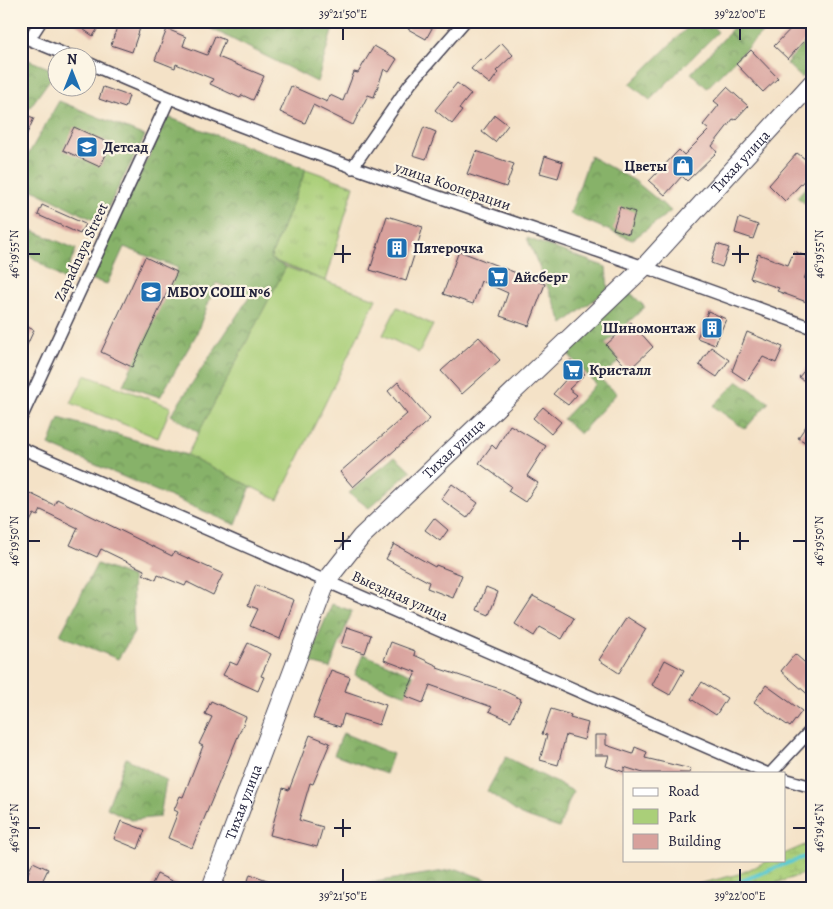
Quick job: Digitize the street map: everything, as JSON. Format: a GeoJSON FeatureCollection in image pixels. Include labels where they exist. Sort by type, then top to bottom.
{"type":"FeatureCollection","features":[{"type":"Feature","properties":{"kind":"main road","name":"Тихая улица"},"geometry":{"type":"LineString","coordinates":[[210,888],[326,580],[361,537],[644,267],[812,83]]}},
{"type":"Feature","properties":{"kind":"street"},"geometry":{"type":"LineString","coordinates":[[41,21],[26,37],[51,48]]}},
{"type":"Feature","properties":{"kind":"street"},"geometry":{"type":"LineString","coordinates":[[352,168],[410,84],[465,21]]}},
{"type":"Feature","properties":{"kind":"street","name":"улица Кооперации"},"geometry":{"type":"LineString","coordinates":[[98,68],[169,99],[352,168],[644,267],[812,328]]}},
{"type":"Feature","properties":{"kind":"street","name":"Zapadnaya Street"},"geometry":{"type":"LineString","coordinates":[[21,418],[169,99]]}},
{"type":"Feature","properties":{"kind":"street","name":"Выездная улица"},"geometry":{"type":"LineString","coordinates":[[21,448],[764,772]]}},
{"type":"Feature","properties":{"kind":"street"},"geometry":{"type":"LineString","coordinates":[[772,772],[812,729]]}},
{"type":"Feature","properties":{"kind":"street"},"geometry":{"type":"LineString","coordinates":[[786,780],[812,787]]}},
{"type":"Feature","properties":{"kind":"green space"},"geometry":{"type":"Polygon","coordinates":[[[196,21],[335,21],[317,82],[196,21]]]}},
{"type":"Feature","properties":{"kind":"green space"},"geometry":{"type":"Polygon","coordinates":[[[694,21],[708,21],[718,32],[650,100],[630,84],[694,21]]]}},
{"type":"Feature","properties":{"kind":"green space"},"geometry":{"type":"Polygon","coordinates":[[[739,21],[774,21],[707,88],[691,73],[729,33],[740,43],[729,32],[739,21]]]}},
{"type":"Feature","properties":{"kind":"green space"},"geometry":{"type":"Polygon","coordinates":[[[812,36],[812,68],[802,78],[786,63],[812,36]]]}},
{"type":"Feature","properties":{"kind":"green space"},"geometry":{"type":"Polygon","coordinates":[[[21,57],[48,68],[48,82],[28,110],[21,106],[21,57]]]}},
{"type":"Feature","properties":{"kind":"green space"},"geometry":{"type":"Polygon","coordinates":[[[59,101],[145,136],[100,223],[21,184],[21,167],[59,101]]]}},
{"type":"Feature","properties":{"kind":"green space"},"geometry":{"type":"Polygon","coordinates":[[[168,117],[306,169],[270,259],[286,267],[199,433],[171,415],[250,296],[216,283],[196,335],[160,397],[123,385],[178,268],[124,247],[107,284],[90,279],[168,117]]]}},
{"type":"Feature","properties":{"kind":"green space"},"geometry":{"type":"Polygon","coordinates":[[[590,156],[635,181],[671,211],[632,240],[570,214],[590,156]]]}},
{"type":"Feature","properties":{"kind":"green space"},"geometry":{"type":"Polygon","coordinates":[[[306,169],[354,186],[326,281],[270,259],[306,169]]]}},
{"type":"Feature","properties":{"kind":"green space"},"geometry":{"type":"Polygon","coordinates":[[[812,180],[812,209],[797,197],[812,180]]]}},
{"type":"Feature","properties":{"kind":"green space"},"geometry":{"type":"Polygon","coordinates":[[[24,227],[76,249],[64,280],[21,249],[21,231],[24,227]]]}},
{"type":"Feature","properties":{"kind":"green space"},"geometry":{"type":"Polygon","coordinates":[[[527,238],[606,267],[608,289],[563,324],[527,238]]]}},
{"type":"Feature","properties":{"kind":"green space"},"geometry":{"type":"Polygon","coordinates":[[[286,267],[376,299],[278,500],[187,455],[286,267]]]}},
{"type":"Feature","properties":{"kind":"green space"},"geometry":{"type":"Polygon","coordinates":[[[630,292],[645,307],[605,344],[620,360],[600,379],[617,393],[580,434],[563,419],[596,384],[568,354],[592,331],[589,328],[630,292]]]}},
{"type":"Feature","properties":{"kind":"green space"},"geometry":{"type":"Polygon","coordinates":[[[397,307],[433,325],[419,353],[383,335],[397,307]]]}},
{"type":"Feature","properties":{"kind":"green space"},"geometry":{"type":"Polygon","coordinates":[[[85,375],[171,407],[158,438],[71,403],[85,375]]]}},
{"type":"Feature","properties":{"kind":"green space"},"geometry":{"type":"Polygon","coordinates":[[[738,381],[769,402],[745,429],[713,406],[738,381]]]}},
{"type":"Feature","properties":{"kind":"green space"},"geometry":{"type":"Polygon","coordinates":[[[59,418],[187,455],[251,486],[236,525],[49,445],[59,418]]]}},
{"type":"Feature","properties":{"kind":"green space"},"geometry":{"type":"Polygon","coordinates":[[[395,456],[411,471],[369,508],[349,493],[395,456]]]}},
{"type":"Feature","properties":{"kind":"green space"},"geometry":{"type":"Polygon","coordinates":[[[97,564],[132,577],[134,633],[118,659],[60,635],[97,564]]]}},
{"type":"Feature","properties":{"kind":"green space"},"geometry":{"type":"Polygon","coordinates":[[[332,604],[352,611],[330,668],[307,662],[332,604]]]}},
{"type":"Feature","properties":{"kind":"green space"},"geometry":{"type":"Polygon","coordinates":[[[363,654],[413,675],[406,695],[355,675],[363,654]]]}},
{"type":"Feature","properties":{"kind":"green space"},"geometry":{"type":"Polygon","coordinates":[[[343,733],[393,754],[386,774],[334,755],[343,733]]]}},
{"type":"Feature","properties":{"kind":"green space"},"geometry":{"type":"Polygon","coordinates":[[[506,757],[573,791],[559,828],[521,815],[487,791],[506,757]]]}},
{"type":"Feature","properties":{"kind":"green space"},"geometry":{"type":"Polygon","coordinates":[[[126,758],[166,780],[160,817],[131,820],[107,808],[126,758]]]}},
{"type":"Feature","properties":{"kind":"green space"},"geometry":{"type":"Polygon","coordinates":[[[812,842],[812,871],[762,888],[682,888],[739,874],[766,862],[786,862],[786,853],[812,842]]]}},
{"type":"Feature","properties":{"kind":"green space"},"geometry":{"type":"Polygon","coordinates":[[[457,869],[510,888],[367,888],[369,883],[457,869]]]}},
{"type":"Feature","properties":{"kind":"building"},"geometry":{"type":"Polygon","coordinates":[[[71,21],[103,21],[93,36],[71,21]]]}},
{"type":"Feature","properties":{"kind":"building"},"geometry":{"type":"Polygon","coordinates":[[[119,21],[130,21],[141,25],[132,52],[111,45],[119,21]]]}},
{"type":"Feature","properties":{"kind":"building"},"geometry":{"type":"Polygon","coordinates":[[[412,21],[436,21],[426,39],[408,29],[412,21]]]}},
{"type":"Feature","properties":{"kind":"building"},"geometry":{"type":"Polygon","coordinates":[[[798,21],[805,21],[812,26],[812,32],[788,59],[774,46],[798,21]]]}},
{"type":"Feature","properties":{"kind":"building"},"geometry":{"type":"Polygon","coordinates":[[[167,29],[186,37],[183,46],[207,55],[215,36],[225,40],[218,57],[264,76],[253,100],[242,95],[240,98],[210,84],[213,79],[176,64],[175,68],[155,60],[167,29]]]}},
{"type":"Feature","properties":{"kind":"building"},"geometry":{"type":"Polygon","coordinates":[[[502,43],[513,55],[496,71],[498,73],[490,84],[471,69],[480,59],[483,61],[502,43]]]}},
{"type":"Feature","properties":{"kind":"building"},"geometry":{"type":"Polygon","coordinates":[[[374,46],[397,59],[389,72],[384,69],[374,97],[368,95],[353,125],[313,105],[305,123],[280,112],[291,86],[327,102],[330,95],[343,101],[354,72],[358,73],[374,46]]]}},
{"type":"Feature","properties":{"kind":"building"},"geometry":{"type":"Polygon","coordinates":[[[751,50],[778,78],[763,92],[736,64],[751,50]]]}},
{"type":"Feature","properties":{"kind":"building"},"geometry":{"type":"Polygon","coordinates":[[[457,83],[471,94],[459,109],[462,111],[452,124],[435,110],[457,83]]]}},
{"type":"Feature","properties":{"kind":"building"},"geometry":{"type":"Polygon","coordinates":[[[103,87],[129,96],[125,108],[99,99],[103,87]]]}},
{"type":"Feature","properties":{"kind":"building"},"geometry":{"type":"Polygon","coordinates":[[[727,87],[748,106],[735,120],[733,119],[712,146],[717,152],[687,181],[682,176],[665,195],[649,181],[679,150],[684,155],[709,130],[703,125],[719,105],[714,101],[727,87]]]}},
{"type":"Feature","properties":{"kind":"building"},"geometry":{"type":"Polygon","coordinates":[[[21,113],[34,118],[21,147],[21,113]]]}},
{"type":"Feature","properties":{"kind":"building"},"geometry":{"type":"Polygon","coordinates":[[[495,115],[508,125],[495,142],[482,132],[495,115]]]}},
{"type":"Feature","properties":{"kind":"building","name":"Детсад"},"geometry":{"type":"Polygon","coordinates":[[[74,127],[111,144],[100,167],[63,150],[74,127]]]}},
{"type":"Feature","properties":{"kind":"building"},"geometry":{"type":"Polygon","coordinates":[[[424,127],[436,132],[426,159],[413,155],[424,127]]]}},
{"type":"Feature","properties":{"kind":"building"},"geometry":{"type":"Polygon","coordinates":[[[476,151],[514,164],[506,187],[467,174],[476,151]]]}},
{"type":"Feature","properties":{"kind":"building"},"geometry":{"type":"Polygon","coordinates":[[[797,153],[812,164],[812,172],[785,201],[769,185],[797,153]]]}},
{"type":"Feature","properties":{"kind":"building"},"geometry":{"type":"Polygon","coordinates":[[[545,156],[563,162],[558,178],[540,173],[545,156]]]}},
{"type":"Feature","properties":{"kind":"building"},"geometry":{"type":"Polygon","coordinates":[[[42,205],[85,224],[80,234],[38,215],[42,205]]]}},
{"type":"Feature","properties":{"kind":"building"},"geometry":{"type":"Polygon","coordinates":[[[620,207],[635,212],[629,234],[613,229],[620,207]]]}},
{"type":"Feature","properties":{"kind":"building","name":"Пятерочка"},"geometry":{"type":"Polygon","coordinates":[[[387,216],[423,227],[406,281],[370,270],[387,216]]]}},
{"type":"Feature","properties":{"kind":"building"},"geometry":{"type":"Polygon","coordinates":[[[739,218],[758,225],[753,239],[735,233],[739,218]]]}},
{"type":"Feature","properties":{"kind":"building"},"geometry":{"type":"Polygon","coordinates":[[[717,244],[729,248],[722,267],[711,263],[717,244]]]}},
{"type":"Feature","properties":{"kind":"building"},"geometry":{"type":"Polygon","coordinates":[[[459,251],[545,284],[529,326],[500,316],[508,293],[481,281],[473,304],[443,294],[459,251]]]}},
{"type":"Feature","properties":{"kind":"building"},"geometry":{"type":"Polygon","coordinates":[[[794,251],[812,259],[804,279],[812,282],[812,304],[777,291],[779,288],[750,278],[758,254],[788,265],[794,251]]]}},
{"type":"Feature","properties":{"kind":"building"},"geometry":{"type":"Polygon","coordinates":[[[145,257],[177,272],[132,367],[101,352],[145,257]]]}},
{"type":"Feature","properties":{"kind":"building","name":"Шиномонтаж"},"geometry":{"type":"Polygon","coordinates":[[[708,311],[726,319],[715,345],[697,338],[708,311]]]}},
{"type":"Feature","properties":{"kind":"building"},"geometry":{"type":"Polygon","coordinates":[[[631,322],[653,347],[629,370],[606,345],[631,322]]]}},
{"type":"Feature","properties":{"kind":"building"},"geometry":{"type":"Polygon","coordinates":[[[21,324],[34,330],[21,358],[21,324]]]}},
{"type":"Feature","properties":{"kind":"building"},"geometry":{"type":"Polygon","coordinates":[[[747,332],[783,347],[776,363],[763,357],[747,381],[732,371],[747,332]]]}},
{"type":"Feature","properties":{"kind":"building"},"geometry":{"type":"Polygon","coordinates":[[[479,337],[500,360],[462,394],[441,371],[479,337]]]}},
{"type":"Feature","properties":{"kind":"building"},"geometry":{"type":"Polygon","coordinates":[[[711,347],[729,360],[717,377],[699,365],[711,347]]]}},
{"type":"Feature","properties":{"kind":"building"},"geometry":{"type":"Polygon","coordinates":[[[571,360],[585,374],[569,389],[577,395],[568,405],[553,394],[569,376],[562,369],[571,360]]]}},
{"type":"Feature","properties":{"kind":"building"},"geometry":{"type":"Polygon","coordinates":[[[812,361],[812,387],[799,377],[812,361]]]}},
{"type":"Feature","properties":{"kind":"building"},"geometry":{"type":"Polygon","coordinates":[[[398,382],[430,419],[353,487],[340,472],[407,414],[388,391],[398,382]]]}},
{"type":"Feature","properties":{"kind":"building"},"geometry":{"type":"Polygon","coordinates":[[[543,407],[561,422],[551,434],[533,418],[543,407]]]}},
{"type":"Feature","properties":{"kind":"building"},"geometry":{"type":"Polygon","coordinates":[[[812,417],[812,446],[798,438],[812,417]]]}},
{"type":"Feature","properties":{"kind":"building"},"geometry":{"type":"Polygon","coordinates":[[[510,425],[546,446],[527,476],[538,483],[525,502],[508,491],[511,486],[479,463],[492,445],[496,449],[510,425]]]}},
{"type":"Feature","properties":{"kind":"building"},"geometry":{"type":"Polygon","coordinates":[[[452,484],[478,503],[467,518],[441,499],[452,484]]]}},
{"type":"Feature","properties":{"kind":"building"},"geometry":{"type":"Polygon","coordinates":[[[21,489],[54,505],[57,499],[172,556],[174,552],[223,574],[213,595],[187,582],[185,586],[158,575],[156,580],[143,574],[144,570],[101,549],[97,557],[70,545],[78,528],[41,510],[38,516],[34,514],[21,539],[21,489]]]}},
{"type":"Feature","properties":{"kind":"building"},"geometry":{"type":"Polygon","coordinates":[[[434,518],[448,530],[440,541],[425,530],[434,518]]]}},
{"type":"Feature","properties":{"kind":"building"},"geometry":{"type":"Polygon","coordinates":[[[394,544],[435,567],[436,565],[462,575],[453,598],[427,588],[429,582],[386,559],[394,544]]]}},
{"type":"Feature","properties":{"kind":"building"},"geometry":{"type":"Polygon","coordinates":[[[256,585],[294,600],[280,639],[250,626],[258,609],[248,605],[256,585]]]}},
{"type":"Feature","properties":{"kind":"building"},"geometry":{"type":"Polygon","coordinates":[[[486,587],[498,592],[489,615],[477,610],[486,587]]]}},
{"type":"Feature","properties":{"kind":"building"},"geometry":{"type":"Polygon","coordinates":[[[533,596],[574,618],[562,639],[540,627],[534,636],[515,624],[533,596]]]}},
{"type":"Feature","properties":{"kind":"building"},"geometry":{"type":"Polygon","coordinates":[[[627,617],[646,629],[619,673],[599,660],[627,617]]]}},
{"type":"Feature","properties":{"kind":"building"},"geometry":{"type":"Polygon","coordinates":[[[347,627],[371,635],[365,653],[341,646],[347,627]]]}},
{"type":"Feature","properties":{"kind":"building"},"geometry":{"type":"Polygon","coordinates":[[[391,642],[415,651],[414,655],[438,666],[437,668],[500,689],[521,699],[511,721],[489,711],[492,707],[430,685],[423,703],[405,696],[416,672],[384,660],[391,642]]]}},
{"type":"Feature","properties":{"kind":"building"},"geometry":{"type":"Polygon","coordinates":[[[248,643],[271,654],[261,676],[264,677],[258,691],[223,675],[230,662],[237,665],[248,643]]]}},
{"type":"Feature","properties":{"kind":"building"},"geometry":{"type":"Polygon","coordinates":[[[795,654],[812,669],[812,698],[781,671],[795,654]]]}},
{"type":"Feature","properties":{"kind":"building"},"geometry":{"type":"Polygon","coordinates":[[[665,660],[684,670],[670,695],[652,685],[665,660]]]}},
{"type":"Feature","properties":{"kind":"building"},"geometry":{"type":"Polygon","coordinates":[[[331,670],[350,677],[345,691],[386,705],[379,725],[344,714],[340,727],[313,718],[331,670]]]}},
{"type":"Feature","properties":{"kind":"building"},"geometry":{"type":"Polygon","coordinates":[[[702,682],[727,698],[716,715],[691,699],[702,682]]]}},
{"type":"Feature","properties":{"kind":"building"},"geometry":{"type":"Polygon","coordinates":[[[766,685],[802,711],[790,727],[754,702],[766,685]]]}},
{"type":"Feature","properties":{"kind":"building"},"geometry":{"type":"Polygon","coordinates":[[[211,701],[246,717],[192,848],[168,838],[178,812],[174,810],[180,796],[183,797],[203,746],[199,744],[212,717],[205,714],[211,701]]]}},
{"type":"Feature","properties":{"kind":"building"},"geometry":{"type":"Polygon","coordinates":[[[551,709],[571,715],[570,718],[588,723],[584,740],[566,735],[558,765],[540,760],[547,735],[542,734],[551,709]]]}},
{"type":"Feature","properties":{"kind":"building"},"geometry":{"type":"Polygon","coordinates":[[[310,735],[330,743],[313,784],[310,783],[299,820],[323,827],[317,847],[270,835],[283,788],[289,790],[310,735]]]}},
{"type":"Feature","properties":{"kind":"building"},"geometry":{"type":"Polygon","coordinates":[[[595,735],[606,735],[606,745],[633,754],[635,747],[647,752],[645,758],[691,769],[690,772],[640,772],[624,767],[624,772],[606,766],[609,755],[595,755],[595,735]]]}},
{"type":"Feature","properties":{"kind":"building"},"geometry":{"type":"Polygon","coordinates":[[[121,821],[145,830],[138,849],[114,839],[121,821]]]}},
{"type":"Feature","properties":{"kind":"building"},"geometry":{"type":"Polygon","coordinates":[[[33,862],[48,869],[39,888],[21,888],[33,862]]]}},
{"type":"Feature","properties":{"kind":"building"},"geometry":{"type":"Polygon","coordinates":[[[157,874],[186,888],[150,888],[157,874]]]}},
{"type":"Feature","properties":{"kind":"building"},"geometry":{"type":"Polygon","coordinates":[[[250,874],[284,886],[284,888],[246,888],[250,874]]]}},
{"type":"Feature","properties":{"kind":"waterway"},"geometry":{"type":"LineString","coordinates":[[723,888],[812,854]]}},
{"type":"Feature","properties":{"kind":"place","name":"Детсад"},"geometry":{"type":"Point","coordinates":[87,147]}},
{"type":"Feature","properties":{"kind":"place","name":"Цветы"},"geometry":{"type":"Point","coordinates":[683,166]}},
{"type":"Feature","properties":{"kind":"place","name":"Пятерочка"},"geometry":{"type":"Point","coordinates":[397,248]}},
{"type":"Feature","properties":{"kind":"place","name":"Айсберг"},"geometry":{"type":"Point","coordinates":[498,277]}},
{"type":"Feature","properties":{"kind":"place","name":"МБОУ СОШ №6"},"geometry":{"type":"Point","coordinates":[151,292]}},
{"type":"Feature","properties":{"kind":"place","name":"Шиномонтаж"},"geometry":{"type":"Point","coordinates":[712,328]}},
{"type":"Feature","properties":{"kind":"place","name":"Кристалл"},"geometry":{"type":"Point","coordinates":[573,370]}}]}
